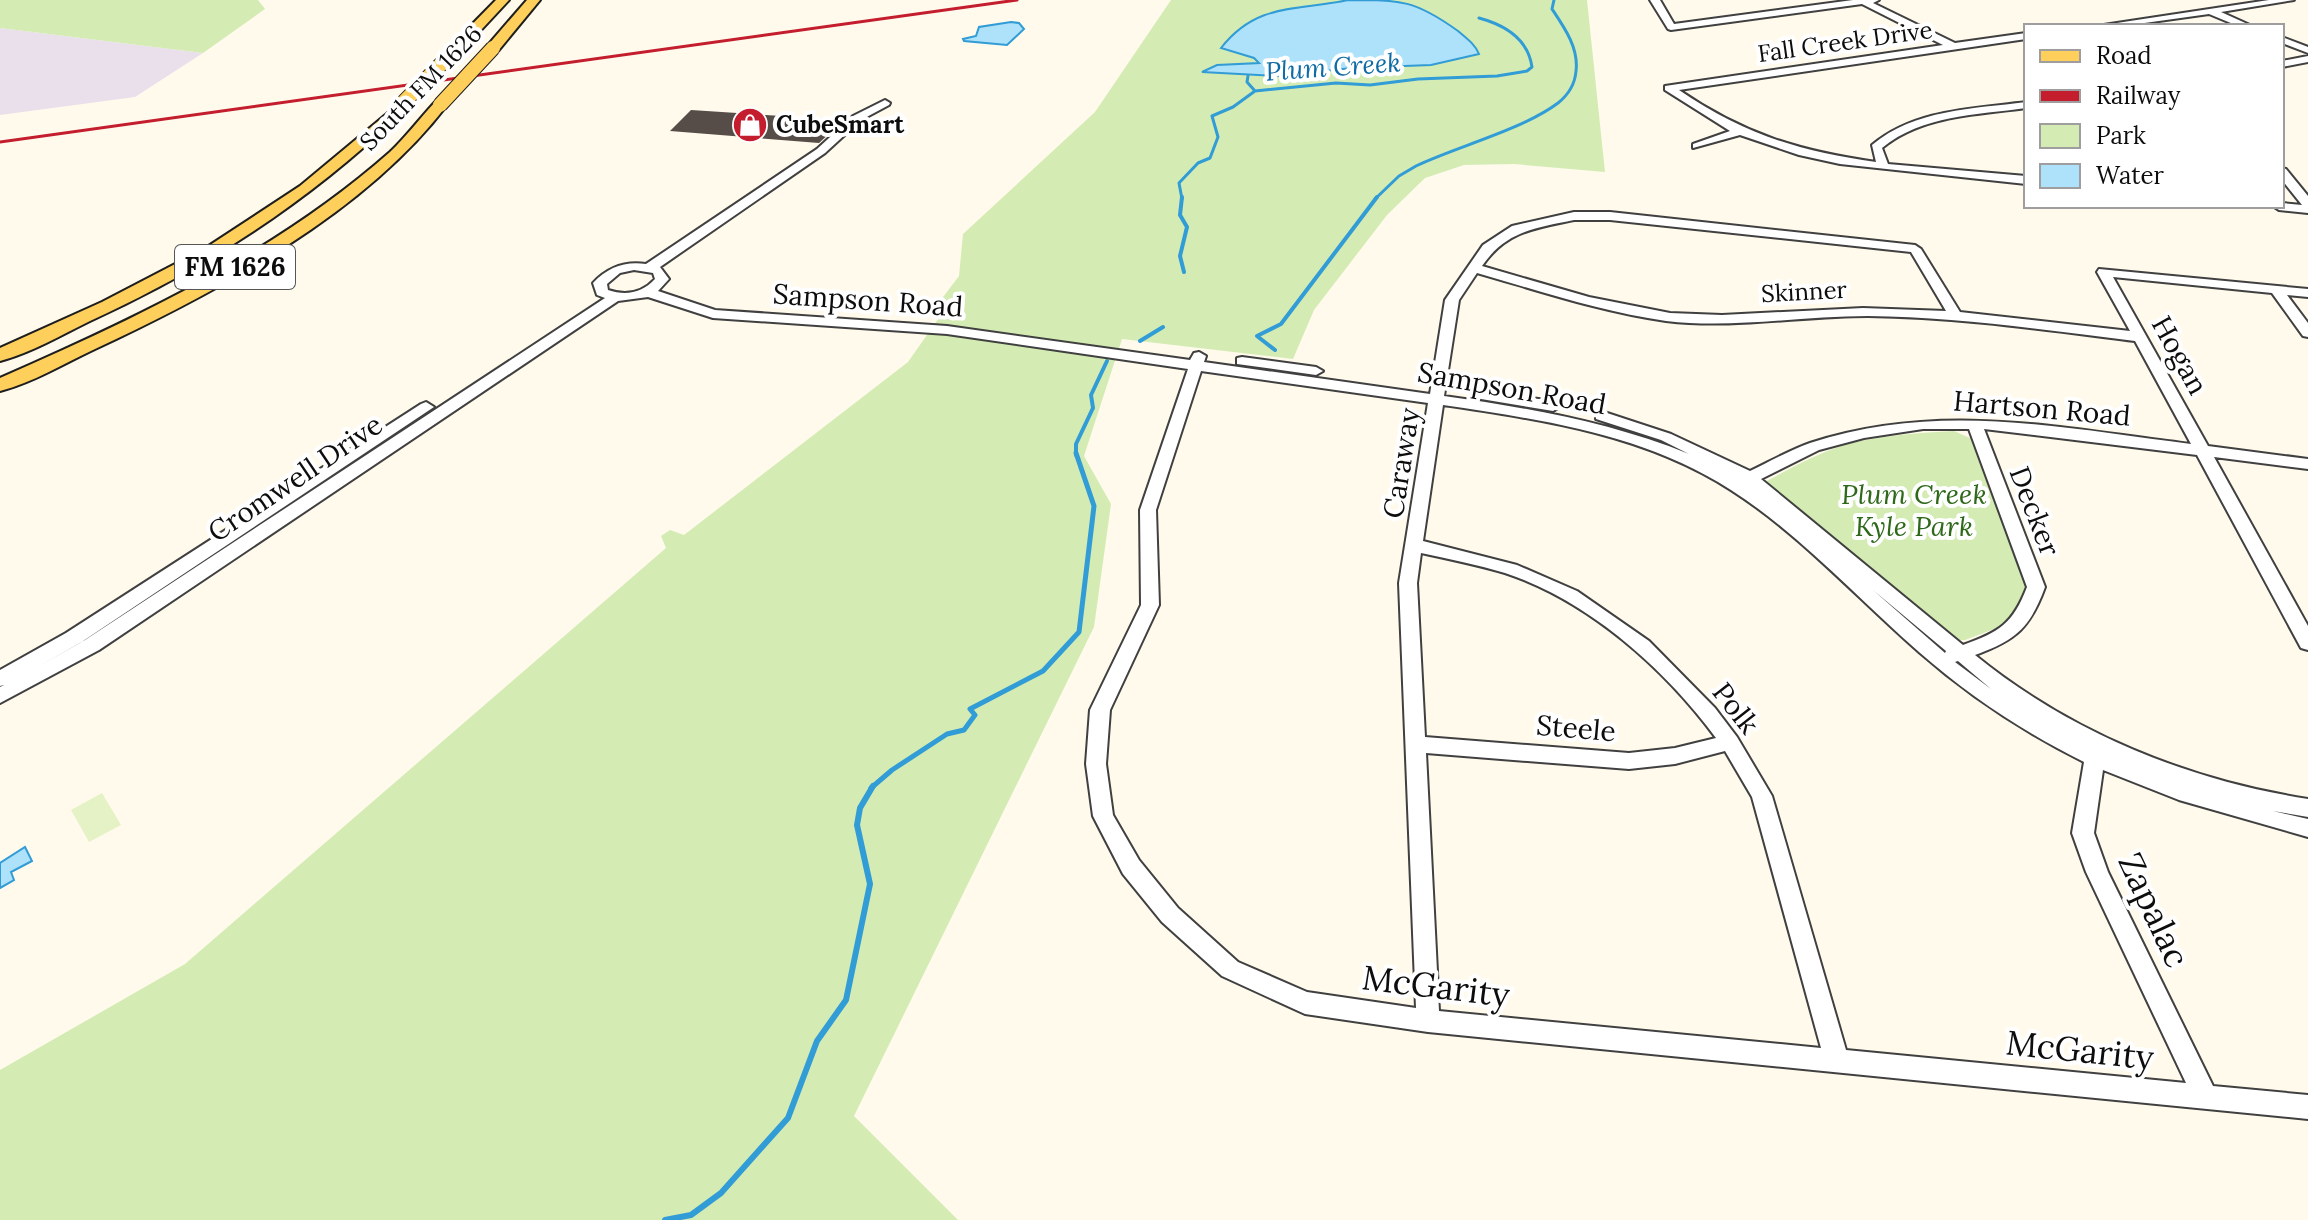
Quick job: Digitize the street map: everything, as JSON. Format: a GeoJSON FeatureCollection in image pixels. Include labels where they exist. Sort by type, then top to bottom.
{"type":"FeatureCollection","features":[{"type":"Feature","properties":{"kind":"main road","name":"South FM 1626"},"geometry":{"type":"LineString","coordinates":[[0,355],[182,271],[299,197],[352,156],[503,0]]}},
{"type":"Feature","properties":{"kind":"main road","name":"South FM 1626"},"geometry":{"type":"LineString","coordinates":[[0,385],[185,296],[269,248],[337,203],[386,163],[534,0]]}},
{"type":"Feature","properties":{"kind":"street"},"geometry":{"type":"LineString","coordinates":[[1655,0],[1671,27],[1866,0],[1953,46]]}},
{"type":"Feature","properties":{"kind":"street"},"geometry":{"type":"LineString","coordinates":[[2116,24],[2289,0]]}},
{"type":"Feature","properties":{"kind":"street"},"geometry":{"type":"LineString","coordinates":[[2210,11],[2242,24]]}},
{"type":"Feature","properties":{"kind":"street","name":"Fall Creek Drive"},"geometry":{"type":"LineString","coordinates":[[1739,132],[1669,88],[2024,36]]}},
{"type":"Feature","properties":{"kind":"street"},"geometry":{"type":"LineString","coordinates":[[2284,41],[2308,50]]}},
{"type":"Feature","properties":{"kind":"street"},"geometry":{"type":"LineString","coordinates":[[2284,64],[2308,59]]}},
{"type":"Feature","properties":{"kind":"street"},"geometry":{"type":"LineString","coordinates":[[651,267],[821,151],[857,118],[885,103]]}},
{"type":"Feature","properties":{"kind":"street"},"geometry":{"type":"LineString","coordinates":[[1883,165],[1876,147],[1899,128],[1925,120],[2024,105]]}},
{"type":"Feature","properties":{"kind":"street"},"geometry":{"type":"LineString","coordinates":[[1697,146],[1739,132],[1822,156],[2024,180]]}},
{"type":"Feature","properties":{"kind":"street"},"geometry":{"type":"LineString","coordinates":[[2284,175],[2308,206]]}},
{"type":"Feature","properties":{"kind":"street"},"geometry":{"type":"LineString","coordinates":[[2284,206],[2308,206]]}},
{"type":"Feature","properties":{"kind":"street","name":"Caraway"},"geometry":{"type":"LineString","coordinates":[[1428,1021],[1408,583],[1452,300],[1488,248],[1516,229],[1574,216],[1632,217],[1915,249],[1956,316]]}},
{"type":"Feature","properties":{"kind":"street"},"geometry":{"type":"LineString","coordinates":[[634,266],[651,267],[662,274],[653,288],[609,294],[600,288],[603,279],[616,270],[634,266]]}},
{"type":"Feature","properties":{"kind":"street","name":"Skinner"},"geometry":{"type":"LineString","coordinates":[[1474,268],[1592,301],[1698,319],[1858,311],[1956,316],[2140,337]]}},
{"type":"Feature","properties":{"kind":"street","name":"Hogan"},"geometry":{"type":"LineString","coordinates":[[2308,293],[2104,272],[2308,643]]}},
{"type":"Feature","properties":{"kind":"street","name":"Sampson Road"},"geometry":{"type":"LineString","coordinates":[[653,288],[713,314],[947,330],[1198,362],[1437,396],[1605,428],[1742,482],[2000,686],[2096,750],[2209,787],[2268,803],[2308,808]]}},
{"type":"Feature","properties":{"kind":"street"},"geometry":{"type":"LineString","coordinates":[[2276,289],[2308,333]]}},
{"type":"Feature","properties":{"kind":"street","name":"Cromwell Drive"},"geometry":{"type":"LineString","coordinates":[[0,679],[85,631],[609,294]]}},
{"type":"Feature","properties":{"kind":"street","name":"Cromwell Drive"},"geometry":{"type":"LineString","coordinates":[[0,696],[92,645],[609,294]]}},
{"type":"Feature","properties":{"kind":"street","name":"McGarity"},"geometry":{"type":"LineString","coordinates":[[1198,362],[1148,510],[1150,605],[1100,710],[1096,764],[1103,816],[1131,867],[1170,915],[1230,969],[1305,1003],[1428,1021],[2308,1107]]}},
{"type":"Feature","properties":{"kind":"street","name":"Hartson Road"},"geometry":{"type":"LineString","coordinates":[[1742,482],[1813,447],[1863,433],[1923,424],[2000,425],[2308,464]]}},
{"type":"Feature","properties":{"kind":"street","name":"Decker"},"geometry":{"type":"LineString","coordinates":[[1943,660],[2012,632],[2027,613],[2036,587],[1975,425]]}},
{"type":"Feature","properties":{"kind":"street","name":"Sampson Road"},"geometry":{"type":"LineString","coordinates":[[1742,482],[1761,503],[1943,660],[1981,692],[2013,713],[2193,798],[2308,828]]}},
{"type":"Feature","properties":{"kind":"street","name":"Polk"},"geometry":{"type":"LineString","coordinates":[[1414,545],[1511,569],[1571,595],[1642,646],[1708,713],[1730,742],[1762,796],[1837,1061]]}},
{"type":"Feature","properties":{"kind":"street","name":"Steele"},"geometry":{"type":"LineString","coordinates":[[1416,744],[1629,761],[1675,756],[1730,742]]}},
{"type":"Feature","properties":{"kind":"street","name":"Zapalac"},"geometry":{"type":"LineString","coordinates":[[2096,750],[2083,833],[2097,872],[2206,1097]]}},
{"type":"Feature","properties":{"kind":"shaded area"},"geometry":{"type":"Polygon","coordinates":[[[0,28],[203,53],[135,97],[0,115],[0,28]]]}},
{"type":"Feature","properties":{"kind":"green space"},"geometry":{"type":"Polygon","coordinates":[[[0,0],[258,0],[265,9],[203,53],[0,28],[0,0]]]}},
{"type":"Feature","properties":{"kind":"green space"},"geometry":{"type":"Polygon","coordinates":[[[1171,0],[1587,0],[1605,172],[1514,164],[1464,165],[1425,178],[1387,215],[1314,310],[1293,359],[1122,339],[1084,456],[1111,504],[1094,627],[854,1116],[958,1220],[0,1220],[0,1070],[185,964],[666,548],[661,536],[670,530],[684,535],[908,362],[943,312],[937,310],[937,305],[959,276],[963,234],[1095,112],[1171,0]]]}},
{"type":"Feature","properties":{"kind":"green space","name":"Plum Creek Kyle Park"},"geometry":{"type":"Polygon","coordinates":[[[1954,431],[1970,438],[2025,583],[2020,609],[2002,626],[1965,640],[1956,640],[1765,486],[1765,482],[1807,460],[1852,443],[1890,436],[1954,431]]]}},
{"type":"Feature","properties":{"kind":"green space"},"geometry":{"type":"Polygon","coordinates":[[[102,793],[121,825],[89,842],[71,810],[102,793]]]}},
{"type":"Feature","properties":{"kind":"water"},"geometry":{"type":"Polygon","coordinates":[[[1348,0],[1382,0],[1419,8],[1458,31],[1479,54],[1431,65],[1352,68],[1279,76],[1202,72],[1217,65],[1259,63],[1254,58],[1221,48],[1235,33],[1264,15],[1348,0]]]}},
{"type":"Feature","properties":{"kind":"water"},"geometry":{"type":"Polygon","coordinates":[[[1019,23],[1024,29],[1007,45],[963,39],[976,36],[979,27],[1019,23]]]}},
{"type":"Feature","properties":{"kind":"water"},"geometry":{"type":"Polygon","coordinates":[[[25,847],[32,861],[11,872],[14,880],[0,888],[0,863],[25,847]]]}},
{"type":"Feature","properties":{"kind":"building","name":"CubeSmart"},"geometry":{"type":"Polygon","coordinates":[[[691,110],[827,119],[818,131],[830,133],[819,143],[670,131],[691,110]]]}},
{"type":"Feature","properties":{"kind":"waterway"},"geometry":{"type":"LineString","coordinates":[[1377,197],[1399,176],[1416,166],[1508,130],[1543,113],[1565,96],[1574,80],[1576,62],[1570,38],[1552,9],[1554,0]]}},
{"type":"Feature","properties":{"kind":"waterway","name":"Plum Creek"},"geometry":{"type":"LineString","coordinates":[[1255,91],[1336,83],[1370,85],[1418,79],[1497,76],[1527,71],[1532,67],[1526,49],[1514,35],[1479,18]]}},
{"type":"Feature","properties":{"kind":"waterway"},"geometry":{"type":"LineString","coordinates":[[1248,76],[1247,82],[1255,91]]}},
{"type":"Feature","properties":{"kind":"waterway","name":"Plum Creek"},"geometry":{"type":"LineString","coordinates":[[1182,198],[1179,183],[1198,163],[1210,158],[1218,137],[1212,116],[1233,107],[1255,91]]}},
{"type":"Feature","properties":{"kind":"waterway"},"geometry":{"type":"LineString","coordinates":[[1275,350],[1257,336],[1281,324],[1377,197]]}},
{"type":"Feature","properties":{"kind":"waterway","name":"Plum Creek"},"geometry":{"type":"LineString","coordinates":[[1182,198],[1180,215],[1187,227],[1180,256],[1184,272]]}},
{"type":"Feature","properties":{"kind":"waterway","name":"Plum Creek"},"geometry":{"type":"LineString","coordinates":[[1140,341],[1163,327]]}},
{"type":"Feature","properties":{"kind":"waterway","name":"Plum Creek"},"geometry":{"type":"LineString","coordinates":[[1076,453],[1076,444],[1093,408],[1091,395],[1107,361]]}},
{"type":"Feature","properties":{"kind":"waterway","name":"Plum Creek"},"geometry":{"type":"LineString","coordinates":[[873,787],[947,734],[964,730],[975,715],[970,709],[1043,671],[1079,632],[1094,506],[1076,453]]}},
{"type":"Feature","properties":{"kind":"waterway","name":"Plum Creek"},"geometry":{"type":"LineString","coordinates":[[665,1220],[691,1215],[721,1193],[788,1118],[817,1041],[846,1000],[870,884],[857,825],[860,808],[873,787]]}},
{"type":"Feature","properties":{"kind":"railway"},"geometry":{"type":"LineString","coordinates":[[0,142],[1017,0]]}},
{"type":"Feature","properties":{"kind":"place","name":"CubeSmart"},"geometry":{"type":"Point","coordinates":[750,125]}}]}
